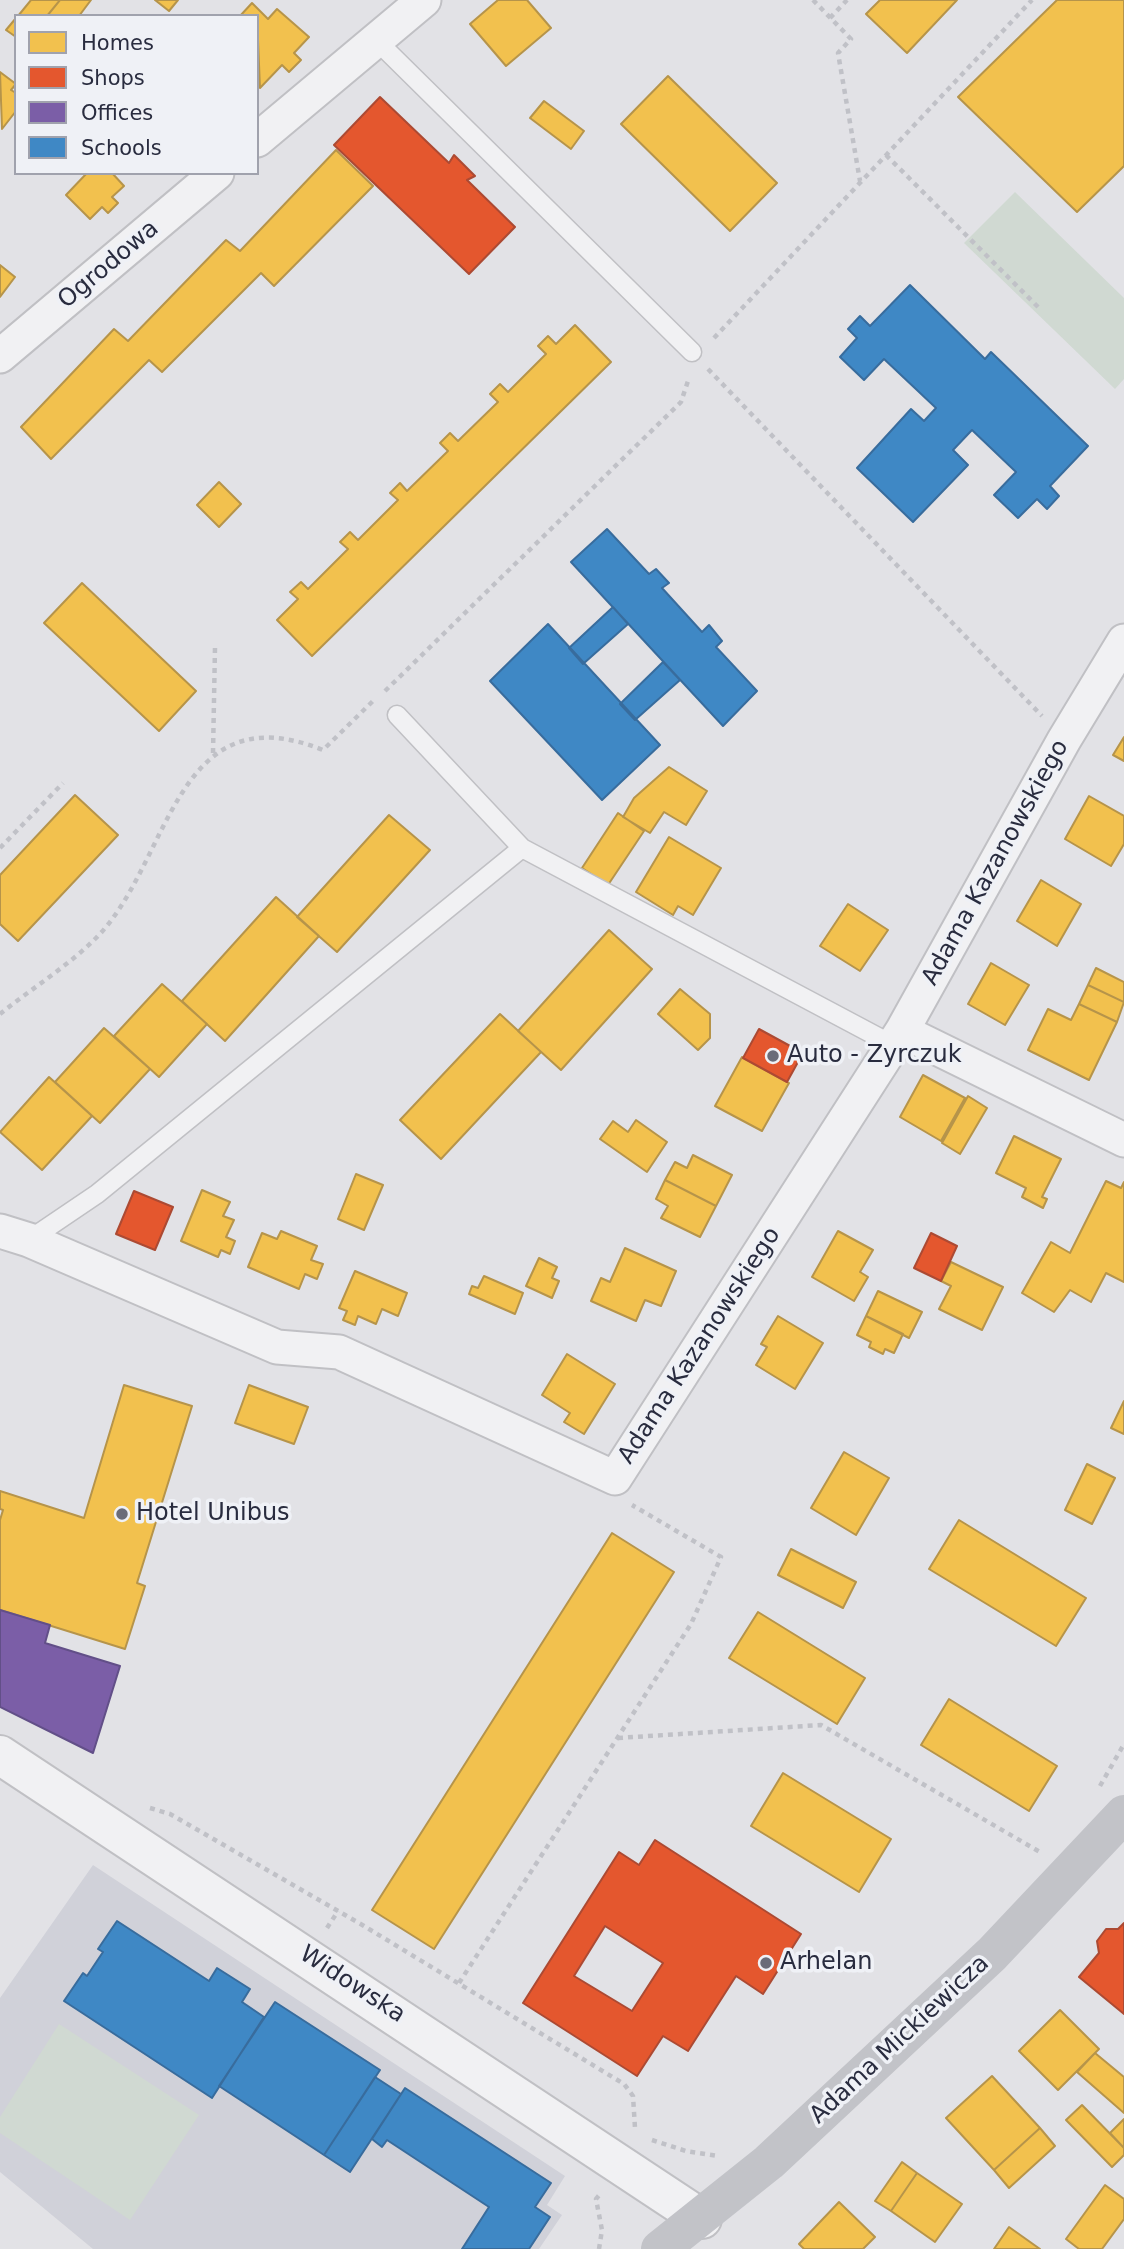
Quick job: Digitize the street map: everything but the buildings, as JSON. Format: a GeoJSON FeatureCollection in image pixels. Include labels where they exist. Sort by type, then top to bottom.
{"type":"FeatureCollection","features":[{"type":"Feature","properties":{"kind":"main road","name":"Adama Mickiewicza"},"geometry":{"type":"LineString","coordinates":[[660,2249],[702,2219],[769,2162],[992,1954],[1110,1804]]}},
{"type":"Feature","properties":{"kind":"street"},"geometry":{"type":"LineString","coordinates":[[259,138],[424,0]]}},
{"type":"Feature","properties":{"kind":"street","name":"Ogrodowa"},"geometry":{"type":"LineString","coordinates":[[0,356],[215,175]]}},
{"type":"Feature","properties":{"kind":"street","name":"Adama Kazanowskiego"},"geometry":{"type":"LineString","coordinates":[[14,1236],[277,1347],[339,1352],[615,1478],[898,1038],[1064,740],[1121,652]]}},
{"type":"Feature","properties":{"kind":"street"},"geometry":{"type":"LineString","coordinates":[[898,1038],[1124,1140]]}},
{"type":"Feature","properties":{"kind":"street","name":"Widowska"},"geometry":{"type":"LineString","coordinates":[[0,1755],[702,2219]]}},
{"type":"Feature","properties":{"kind":"lane"},"geometry":{"type":"LineString","coordinates":[[376,40],[694,354]]}},
{"type":"Feature","properties":{"kind":"lane"},"geometry":{"type":"LineString","coordinates":[[397,715],[522,848],[898,1038]]}},
{"type":"Feature","properties":{"kind":"lane"},"geometry":{"type":"LineString","coordinates":[[14,1236],[97,1194],[522,848]]}},
{"type":"Feature","properties":{"kind":"path"},"geometry":{"type":"LineString","coordinates":[[813,0],[851,39],[838,53],[860,182]]}},
{"type":"Feature","properties":{"kind":"path"},"geometry":{"type":"LineString","coordinates":[[830,18],[847,0]]}},
{"type":"Feature","properties":{"kind":"path"},"geometry":{"type":"LineString","coordinates":[[0,1014],[97,938],[132,891],[183,786],[213,754],[245,740],[267,738],[297,740],[323,751],[681,402],[694,354],[1032,0]]}},
{"type":"Feature","properties":{"kind":"path"},"geometry":{"type":"LineString","coordinates":[[886,155],[1041,310]]}},
{"type":"Feature","properties":{"kind":"path"},"geometry":{"type":"LineString","coordinates":[[694,354],[1064,740]]}},
{"type":"Feature","properties":{"kind":"path"},"geometry":{"type":"LineString","coordinates":[[213,754],[215,648]]}},
{"type":"Feature","properties":{"kind":"path"},"geometry":{"type":"LineString","coordinates":[[0,848],[63,783]]}},
{"type":"Feature","properties":{"kind":"path"},"geometry":{"type":"LineString","coordinates":[[459,1983],[691,1624],[721,1557],[634,1509],[615,1478]]}},
{"type":"Feature","properties":{"kind":"path"},"geometry":{"type":"LineString","coordinates":[[617,1738],[821,1725],[1045,1856]]}},
{"type":"Feature","properties":{"kind":"path"},"geometry":{"type":"LineString","coordinates":[[1110,1804],[1124,1744]]}},
{"type":"Feature","properties":{"kind":"path"},"geometry":{"type":"LineString","coordinates":[[146,1807],[170,1814],[459,1983],[624,2084],[633,2096],[635,2128],[650,2139],[715,2157],[728,2154]]}},
{"type":"Feature","properties":{"kind":"path"},"geometry":{"type":"LineString","coordinates":[[599,2249],[602,2230],[596,2199],[650,2139]]}},
{"type":"Feature","properties":{"kind":"shaded area"},"geometry":{"type":"Polygon","coordinates":[[[1015,192],[1124,298],[1124,379],[1115,389],[964,243],[1015,192]]]}},
{"type":"Feature","properties":{"kind":"shaded area"},"geometry":{"type":"Polygon","coordinates":[[[93,1865],[565,2176],[547,2205],[562,2215],[539,2249],[93,2249],[0,2172],[0,1998],[93,1865]]]}},
{"type":"Feature","properties":{"kind":"shaded area"},"geometry":{"type":"Polygon","coordinates":[[[59,2024],[199,2115],[130,2220],[0,2133],[0,2117],[59,2024]]]}},
{"type":"Feature","properties":{"kind":"place","name":"Auto - Zyrczuk"},"geometry":{"type":"Point","coordinates":[773,1056]}},
{"type":"Feature","properties":{"kind":"place","name":"Hotel Unibus"},"geometry":{"type":"Point","coordinates":[122,1514]}},
{"type":"Feature","properties":{"kind":"place","name":"Arhelan"},"geometry":{"type":"Point","coordinates":[766,1963]}}]}
